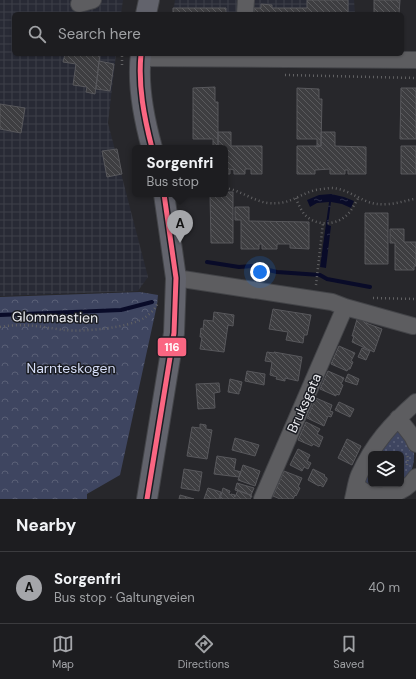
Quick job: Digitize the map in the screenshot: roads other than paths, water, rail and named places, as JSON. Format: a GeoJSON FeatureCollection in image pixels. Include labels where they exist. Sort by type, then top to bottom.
{"type":"FeatureCollection","features":[{"type":"Feature","properties":{"kind":"main road"},"geometry":{"type":"LineString","coordinates":[[131,56],[139,74],[146,127],[151,145]]}},
{"type":"Feature","properties":{"kind":"main road"},"geometry":{"type":"LineString","coordinates":[[146,499],[174,333],[176,278],[164,197]]}},
{"type":"Feature","properties":{"kind":"street"},"geometry":{"type":"LineString","coordinates":[[245,12],[246,0]]}},
{"type":"Feature","properties":{"kind":"street"},"geometry":{"type":"LineString","coordinates":[[131,56],[245,56],[416,60]]}},
{"type":"Feature","properties":{"kind":"street"},"geometry":{"type":"LineString","coordinates":[[176,278],[332,302],[413,326]]}},
{"type":"Feature","properties":{"kind":"street","name":"Bruksgata"},"geometry":{"type":"LineString","coordinates":[[262,499],[346,307]]}},
{"type":"Feature","properties":{"kind":"street"},"geometry":{"type":"LineString","coordinates":[[410,473],[412,484],[400,492],[387,496],[380,496],[355,492],[359,476],[371,451],[398,418],[416,402]]}},
{"type":"Feature","properties":{"kind":"street"},"geometry":{"type":"LineString","coordinates":[[398,418],[412,436],[412,448]]}},
{"type":"Feature","properties":{"kind":"water"},"geometry":{"type":"Polygon","coordinates":[[[331,194],[354,201],[351,208],[342,204],[331,202],[328,225],[331,226],[326,268],[320,267],[329,202],[317,203],[310,207],[307,200],[319,195],[331,194]]]}},
{"type":"Feature","properties":{"kind":"waterway"},"geometry":{"type":"LineString","coordinates":[[207,262],[239,267],[252,266],[277,272],[320,275],[327,279],[370,287]]}},
{"type":"Feature","properties":{"kind":"waterway"},"geometry":{"type":"LineString","coordinates":[[0,315],[121,310],[152,302]]}},
{"type":"Feature","properties":{"kind":"place","name":"Sorgenfri"},"geometry":{"type":"Point","coordinates":[180,243]}},
{"type":"Feature","properties":{"kind":"park label","name":"Narnteskogen"},"geometry":{"type":"Point","coordinates":[71,368]}}]}
